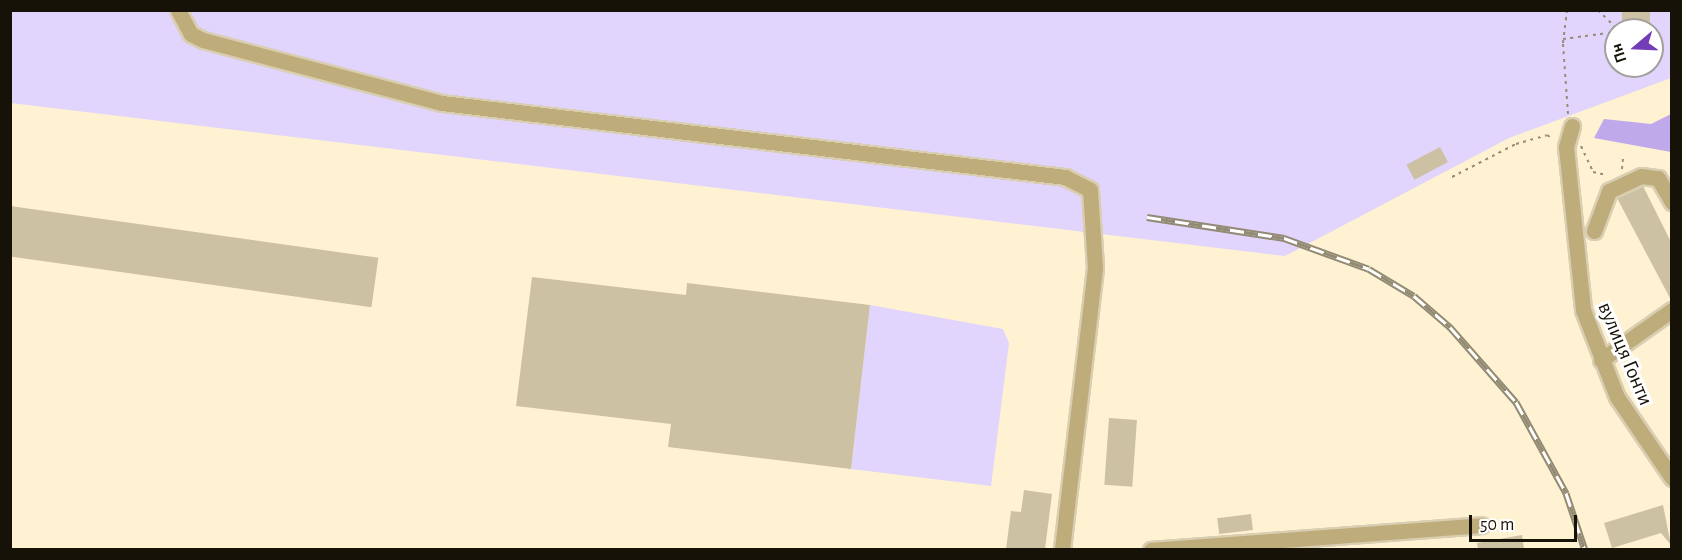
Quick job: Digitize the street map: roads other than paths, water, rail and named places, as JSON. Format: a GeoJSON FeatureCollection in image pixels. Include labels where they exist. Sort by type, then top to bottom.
{"type":"FeatureCollection","features":[{"type":"Feature","properties":{"kind":"street"},"geometry":{"type":"LineString","coordinates":[[178,10],[191,34],[203,40],[442,104],[1065,177],[1090,190],[1095,268],[1062,549]]}},
{"type":"Feature","properties":{"kind":"street","name":"вулиця Гонти"},"geometry":{"type":"LineString","coordinates":[[1572,126],[1566,147],[1574,268],[1601,360],[1631,422],[1671,478]]}},
{"type":"Feature","properties":{"kind":"street"},"geometry":{"type":"LineString","coordinates":[[1594,231],[1609,191],[1627,178],[1658,178],[1671,202]]}},
{"type":"Feature","properties":{"kind":"street"},"geometry":{"type":"LineString","coordinates":[[1601,360],[1671,310]]}},
{"type":"Feature","properties":{"kind":"street"},"geometry":{"type":"LineString","coordinates":[[1151,549],[1481,525]]}},
{"type":"Feature","properties":{"kind":"railway"},"geometry":{"type":"LineString","coordinates":[[1147,217],[1284,238],[1369,269],[1414,296],[1450,327],[1516,402],[1566,493],[1585,550]]}}]}
